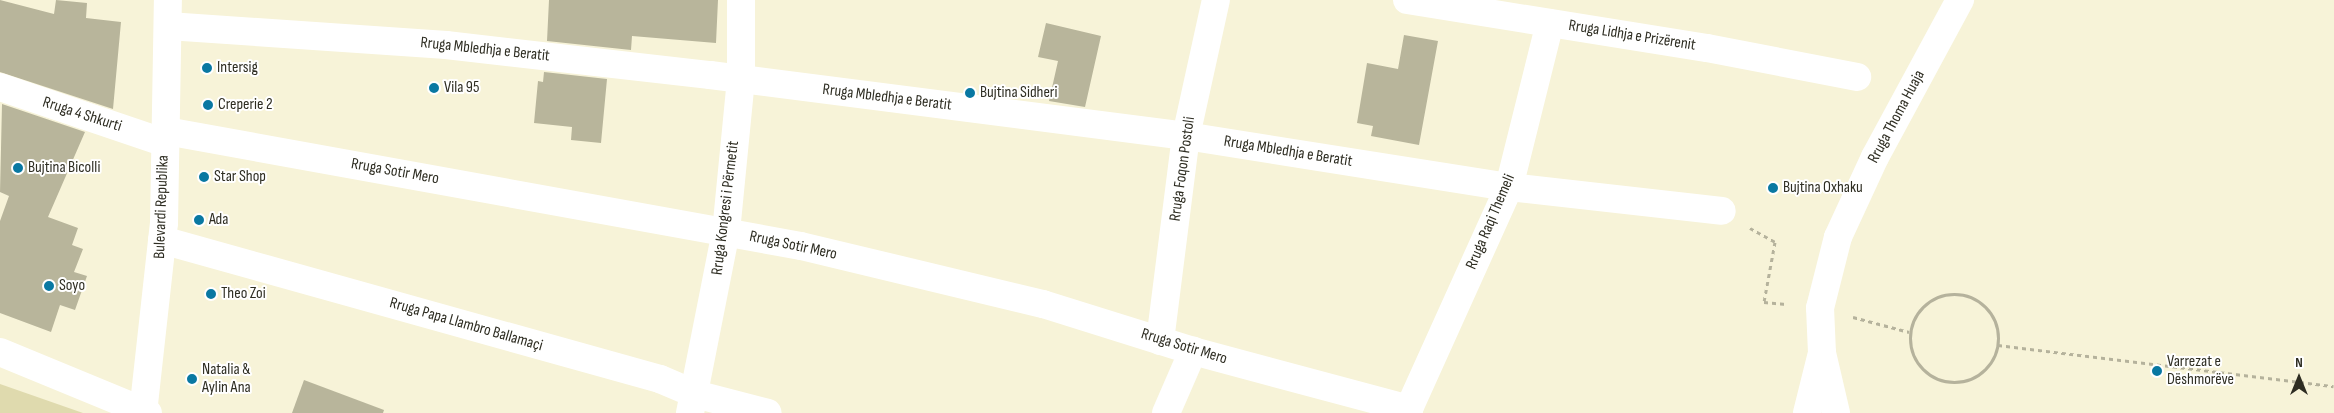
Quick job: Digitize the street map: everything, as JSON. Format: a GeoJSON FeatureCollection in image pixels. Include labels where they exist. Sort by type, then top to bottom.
{"type":"FeatureCollection","features":[{"type":"Feature","properties":{"kind":"street","name":"Rruga Kongresi i Përmetit"},"geometry":{"type":"LineString","coordinates":[[692,403],[726,232],[741,80],[741,0]]}},
{"type":"Feature","properties":{"kind":"street","name":"Rruga Foqon Postoli"},"geometry":{"type":"LineString","coordinates":[[1160,340],[1186,136],[1216,0]]}},
{"type":"Feature","properties":{"kind":"street","name":"Rruga Lidhja e Prizërenit"},"geometry":{"type":"LineString","coordinates":[[1407,0],[1857,77]]}},
{"type":"Feature","properties":{"kind":"street","name":"Rruga Thoma Huaja"},"geometry":{"type":"LineString","coordinates":[[1836,413],[1822,353],[1820,308],[1838,237],[1875,157],[1960,0]]}},
{"type":"Feature","properties":{"kind":"street","name":"Rruga Mbledhja e Beratit"},"geometry":{"type":"LineString","coordinates":[[168,13],[741,80],[1186,136],[1509,187],[1722,211]]}},
{"type":"Feature","properties":{"kind":"street","name":"Bulevardi Republika"},"geometry":{"type":"LineString","coordinates":[[145,412],[162,240],[168,13]]}},
{"type":"Feature","properties":{"kind":"street","name":"Rruga Raqi Themeli"},"geometry":{"type":"LineString","coordinates":[[1408,411],[1509,187],[1550,23]]}},
{"type":"Feature","properties":{"kind":"street","name":"Rruga 4 Shkurti"},"geometry":{"type":"LineString","coordinates":[[0,87],[165,137]]}},
{"type":"Feature","properties":{"kind":"street","name":"Rruga Sotir Mero"},"geometry":{"type":"LineString","coordinates":[[165,137],[726,232],[1043,304],[1192,351],[1408,411]]}},
{"type":"Feature","properties":{"kind":"street","name":"Rruga Papa Llambro Ballamaçi"},"geometry":{"type":"LineString","coordinates":[[162,240],[651,376],[692,403],[768,413]]}},
{"type":"Feature","properties":{"kind":"street"},"geometry":{"type":"LineString","coordinates":[[1166,413],[1192,351]]}},
{"type":"Feature","properties":{"kind":"street"},"geometry":{"type":"LineString","coordinates":[[0,352],[145,412]]}},
{"type":"Feature","properties":{"kind":"street"},"geometry":{"type":"LineString","coordinates":[[1807,413],[1822,353]]}},
{"type":"Feature","properties":{"kind":"path"},"geometry":{"type":"LineString","coordinates":[[1722,211],[1775,242],[1764,302]]}},
{"type":"Feature","properties":{"kind":"path"},"geometry":{"type":"LineString","coordinates":[[1950,293],[1970,296],[1987,307],[1996,325],[1998,345],[1990,363],[1976,376],[1957,382],[1938,379],[1922,369],[1911,352],[1909,332],[1916,313],[1930,299],[1950,293]]}},
{"type":"Feature","properties":{"kind":"path"},"geometry":{"type":"LineString","coordinates":[[1820,308],[1909,332]]}},
{"type":"Feature","properties":{"kind":"path"},"geometry":{"type":"LineString","coordinates":[[1998,345],[2334,386]]}},
{"type":"Feature","properties":{"kind":"shaded area"},"geometry":{"type":"Polygon","coordinates":[[[0,384],[83,413],[0,413],[0,384]]]}},
{"type":"Feature","properties":{"kind":"building"},"geometry":{"type":"Polygon","coordinates":[[[0,0],[54,14],[56,0],[87,3],[86,18],[121,22],[113,109],[0,72],[0,0]]]}},
{"type":"Feature","properties":{"kind":"building"},"geometry":{"type":"Polygon","coordinates":[[[549,0],[718,0],[716,43],[632,36],[631,50],[547,41],[549,0]]]}},
{"type":"Feature","properties":{"kind":"building"},"geometry":{"type":"Polygon","coordinates":[[[1046,23],[1101,36],[1085,107],[1049,101],[1058,61],[1038,57],[1046,23]]]}},
{"type":"Feature","properties":{"kind":"building"},"geometry":{"type":"Polygon","coordinates":[[[1404,35],[1438,41],[1419,145],[1371,136],[1373,126],[1357,123],[1367,63],[1398,69],[1404,35]]]}},
{"type":"Feature","properties":{"kind":"building"},"geometry":{"type":"Polygon","coordinates":[[[544,72],[607,79],[601,143],[571,140],[572,127],[534,123],[538,81],[543,82],[544,72]]]}},
{"type":"Feature","properties":{"kind":"building"},"geometry":{"type":"Polygon","coordinates":[[[2,104],[85,132],[48,217],[78,228],[72,245],[83,249],[74,272],[87,276],[75,310],[60,305],[51,332],[0,313],[0,221],[9,196],[0,192],[2,104]]]}},
{"type":"Feature","properties":{"kind":"building"},"geometry":{"type":"Polygon","coordinates":[[[304,380],[384,410],[383,413],[292,413],[304,380]]]}},
{"type":"Feature","properties":{"kind":"place","name":"Intersig"},"geometry":{"type":"Point","coordinates":[207,68]}},
{"type":"Feature","properties":{"kind":"place","name":"Vila 95"},"geometry":{"type":"Point","coordinates":[434,88]}},
{"type":"Feature","properties":{"kind":"place","name":"Bujtina Sidheri"},"geometry":{"type":"Point","coordinates":[970,93]}},
{"type":"Feature","properties":{"kind":"place","name":"Creperie 2"},"geometry":{"type":"Point","coordinates":[208,105]}},
{"type":"Feature","properties":{"kind":"place","name":"Bujtina Bicolli"},"geometry":{"type":"Point","coordinates":[18,168]}},
{"type":"Feature","properties":{"kind":"place","name":"Star Shop"},"geometry":{"type":"Point","coordinates":[204,177]}},
{"type":"Feature","properties":{"kind":"place","name":"Bujtina Oxhaku"},"geometry":{"type":"Point","coordinates":[1773,188]}},
{"type":"Feature","properties":{"kind":"place","name":"Ada"},"geometry":{"type":"Point","coordinates":[199,220]}},
{"type":"Feature","properties":{"kind":"place","name":"Soyo"},"geometry":{"type":"Point","coordinates":[49,286]}},
{"type":"Feature","properties":{"kind":"place","name":"Theo Zoi"},"geometry":{"type":"Point","coordinates":[211,294]}},
{"type":"Feature","properties":{"kind":"place","name":"Varrezat e Dëshmorëve"},"geometry":{"type":"Point","coordinates":[2157,371]}},
{"type":"Feature","properties":{"kind":"place","name":"Natalia & Aylin Ana"},"geometry":{"type":"Point","coordinates":[192,379]}}]}
